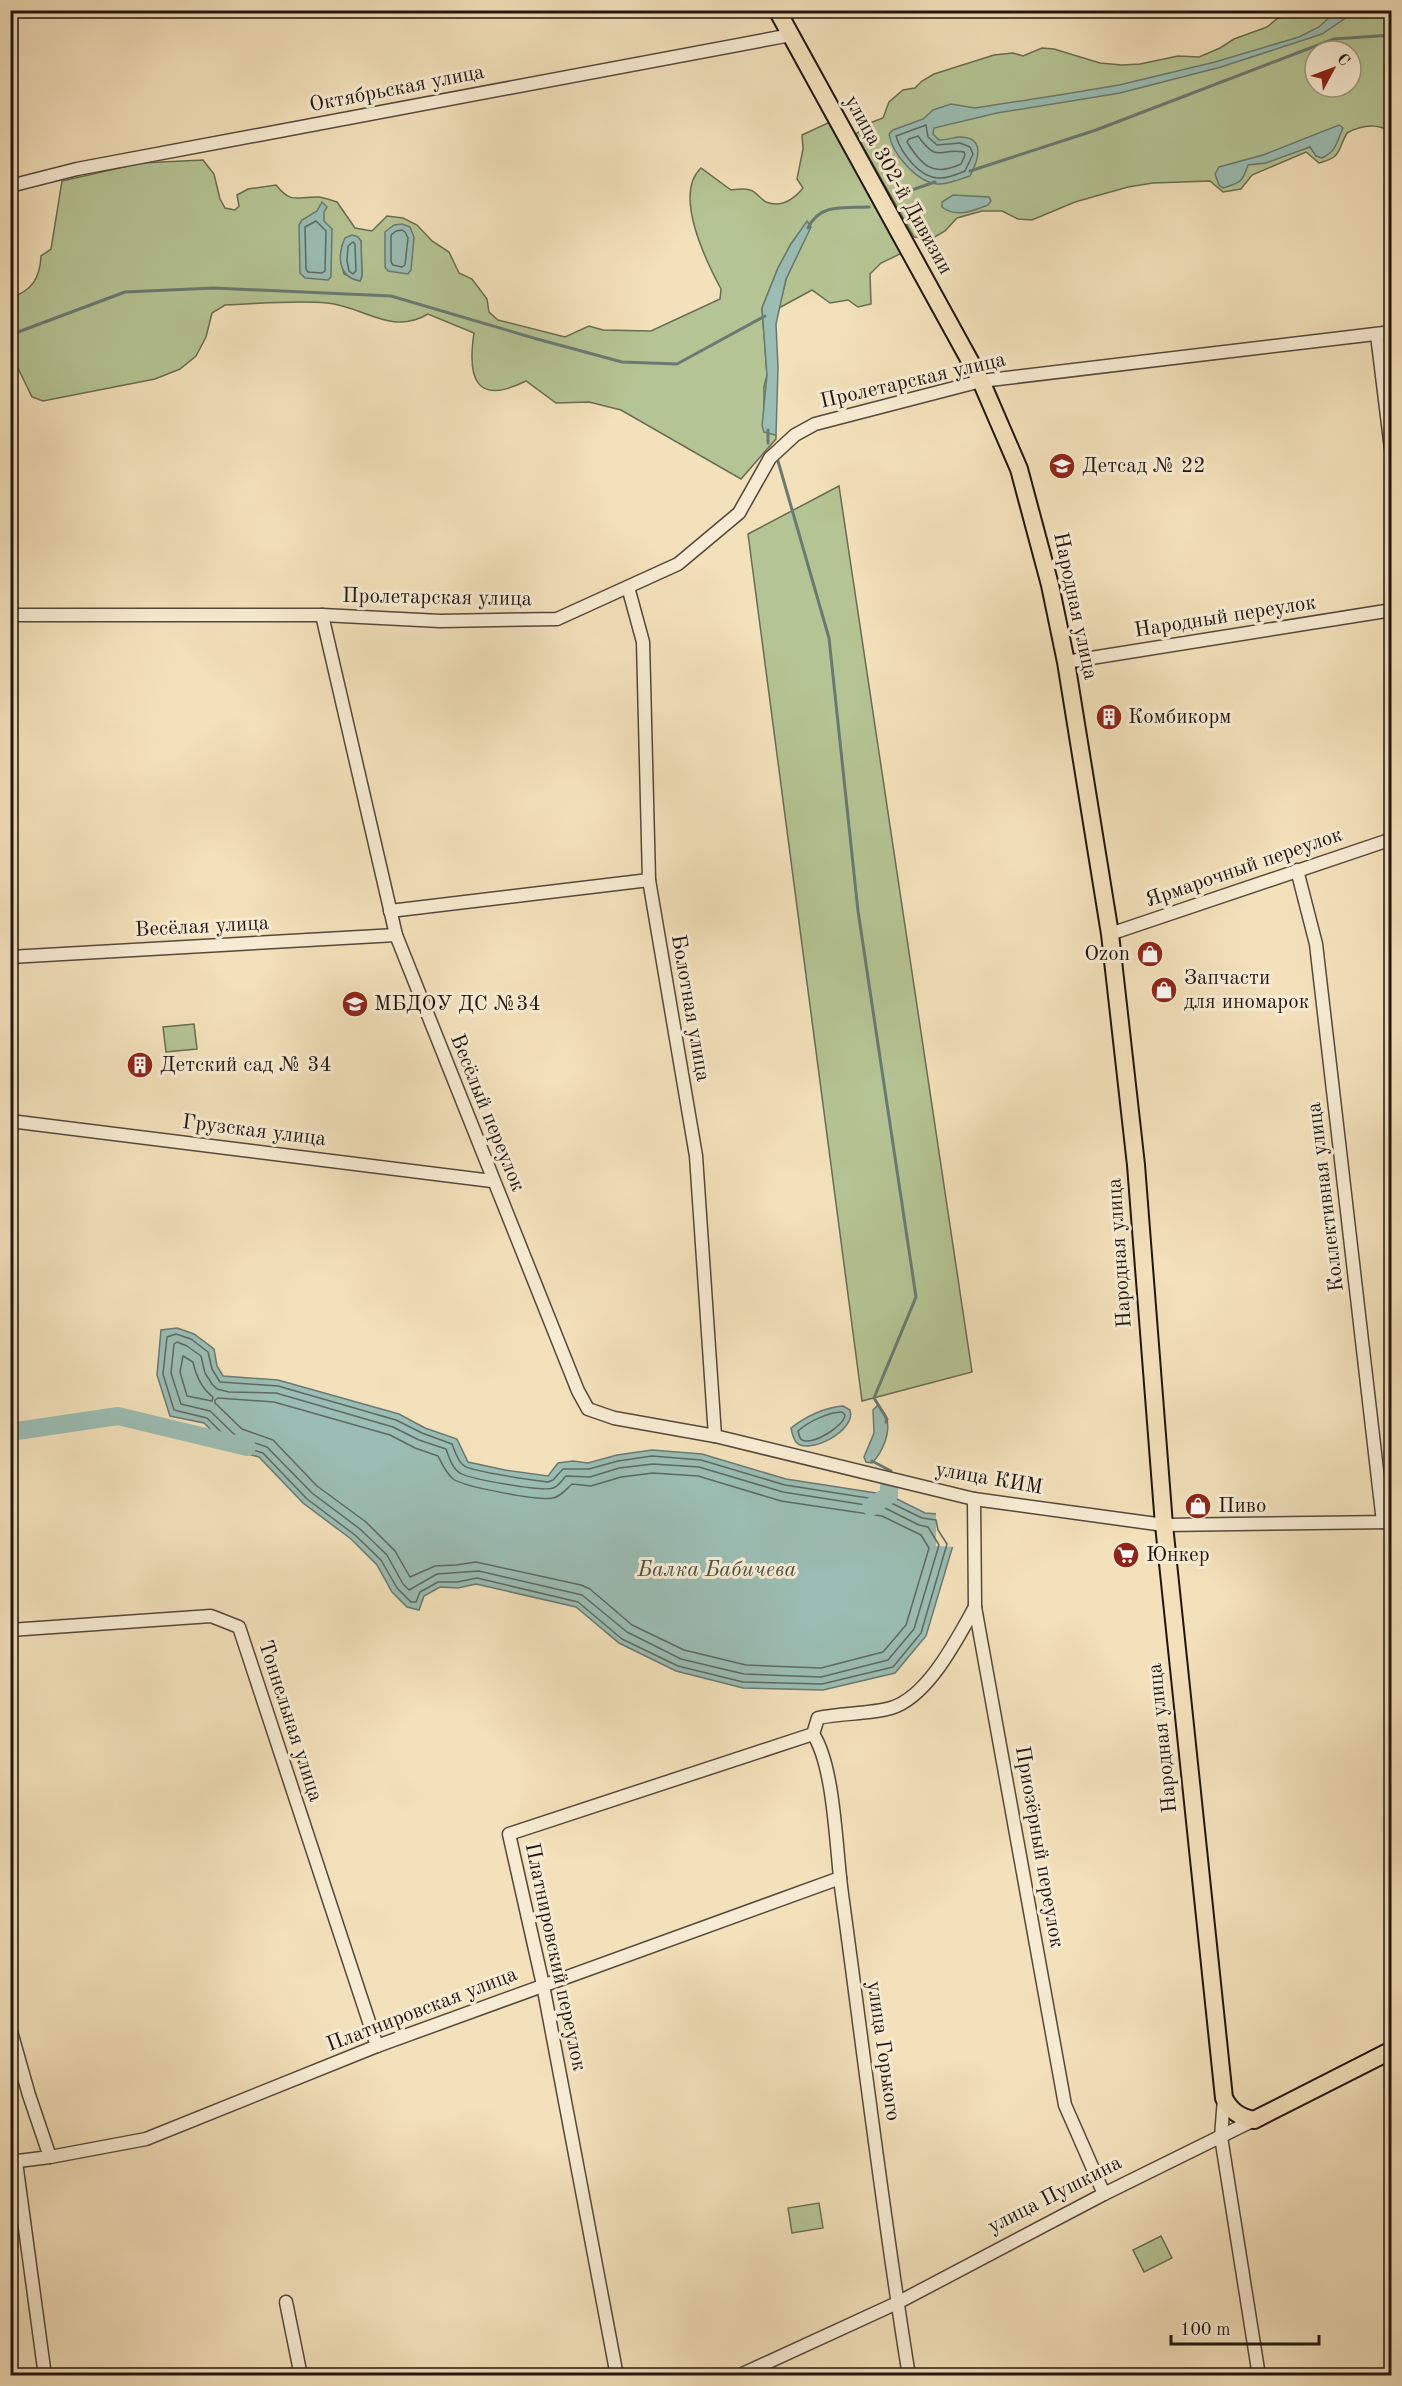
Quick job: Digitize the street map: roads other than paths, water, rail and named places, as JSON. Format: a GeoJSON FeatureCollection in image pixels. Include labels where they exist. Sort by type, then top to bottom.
{"type":"FeatureCollection","features":[{"type":"Feature","properties":{"kind":"main road","name":"улица 302-й Дивизии"},"geometry":{"type":"LineString","coordinates":[[777,10],[981,381]]}},
{"type":"Feature","properties":{"kind":"main road","name":"Народная улица"},"geometry":{"type":"LineString","coordinates":[[981,381],[1019,469],[1050,585],[1110,934],[1136,1165],[1164,1525],[1224,2098]]}},
{"type":"Feature","properties":{"kind":"main road","name":"улица Пушкина"},"geometry":{"type":"LineString","coordinates":[[1254,2120],[1392,2050]]}},
{"type":"Feature","properties":{"kind":"main road"},"geometry":{"type":"LineString","coordinates":[[1224,2098],[1230,2109],[1241,2117],[1254,2120]]}},
{"type":"Feature","properties":{"kind":"street","name":"Октябрьская улица"},"geometry":{"type":"LineString","coordinates":[[10,186],[76,169],[791,35]]}},
{"type":"Feature","properties":{"kind":"street","name":"Пролетарская улица"},"geometry":{"type":"LineString","coordinates":[[10,615],[322,615],[411,621],[557,619],[678,564],[739,513],[770,458],[795,435],[815,423],[981,381],[1392,332]]}},
{"type":"Feature","properties":{"kind":"street"},"geometry":{"type":"LineString","coordinates":[[1377,334],[1392,457]]}},
{"type":"Feature","properties":{"kind":"street","name":"Болотная улица"},"geometry":{"type":"LineString","coordinates":[[628,587],[642,642],[649,880],[696,1156],[715,1436]]}},
{"type":"Feature","properties":{"kind":"street","name":"Народный переулок"},"geometry":{"type":"LineString","coordinates":[[1065,662],[1392,610]]}},
{"type":"Feature","properties":{"kind":"street","name":"Весёлый переулок"},"geometry":{"type":"LineString","coordinates":[[322,615],[396,935],[492,1180],[578,1391],[588,1409]]}},
{"type":"Feature","properties":{"kind":"street","name":"Ярмарочный переулок"},"geometry":{"type":"LineString","coordinates":[[1110,934],[1392,839]]}},
{"type":"Feature","properties":{"kind":"street","name":"Коллективная улица"},"geometry":{"type":"LineString","coordinates":[[1297,870],[1316,944],[1387,1522]]}},
{"type":"Feature","properties":{"kind":"street"},"geometry":{"type":"LineString","coordinates":[[390,911],[649,880]]}},
{"type":"Feature","properties":{"kind":"street","name":"Весёлая улица"},"geometry":{"type":"LineString","coordinates":[[10,957],[396,935]]}},
{"type":"Feature","properties":{"kind":"street","name":"Грузская улица"},"geometry":{"type":"LineString","coordinates":[[10,1121],[492,1180]]}},
{"type":"Feature","properties":{"kind":"street","name":"улица КИМ"},"geometry":{"type":"LineString","coordinates":[[588,1409],[614,1418],[715,1436],[974,1499],[1164,1525],[1387,1522]]}},
{"type":"Feature","properties":{"kind":"street","name":"Приозёрный переулок"},"geometry":{"type":"LineString","coordinates":[[974,1499],[975,1607],[1065,2105],[1104,2194]]}},
{"type":"Feature","properties":{"kind":"street","name":"Платнировский переулок"},"geometry":{"type":"LineString","coordinates":[[617,2376],[543,1985],[509,1834],[813,1734],[818,1718],[892,1708],[918,1692],[948,1653],[975,1607]]}},
{"type":"Feature","properties":{"kind":"street","name":"Тоннельная улица"},"geometry":{"type":"LineString","coordinates":[[10,1629],[211,1616],[238,1627],[376,2046]]}},
{"type":"Feature","properties":{"kind":"street","name":"улица Горького"},"geometry":{"type":"LineString","coordinates":[[813,1734],[820,1744],[832,1801],[840,1878],[897,2303],[909,2376]]}},
{"type":"Feature","properties":{"kind":"street","name":"Платнировская улица"},"geometry":{"type":"LineString","coordinates":[[13,2162],[146,2139],[376,2046],[840,1878]]}},
{"type":"Feature","properties":{"kind":"street"},"geometry":{"type":"LineString","coordinates":[[10,2028],[50,2157]]}},
{"type":"Feature","properties":{"kind":"street"},"geometry":{"type":"LineString","coordinates":[[1224,2098],[1221,2137],[1259,2376]]}},
{"type":"Feature","properties":{"kind":"street","name":"улица Пушкина"},"geometry":{"type":"LineString","coordinates":[[738,2376],[897,2303],[1104,2194],[1254,2120]]}},
{"type":"Feature","properties":{"kind":"street"},"geometry":{"type":"LineString","coordinates":[[13,2162],[45,2376]]}},
{"type":"Feature","properties":{"kind":"street"},"geometry":{"type":"LineString","coordinates":[[286,2302],[301,2376]]}},
{"type":"Feature","properties":{"kind":"water"},"geometry":{"type":"Polygon","coordinates":[[[1336,11],[1356,11],[1322,34],[1221,67],[1120,93],[997,113],[934,128],[933,134],[939,140],[967,138],[977,145],[978,150],[976,163],[970,176],[945,184],[929,182],[914,173],[900,158],[891,142],[889,134],[893,130],[923,119],[933,110],[951,104],[975,108],[1119,85],[1215,62],[1299,37],[1319,27],[1336,11]]]}},
{"type":"Feature","properties":{"kind":"water"},"geometry":{"type":"Polygon","coordinates":[[[1339,125],[1343,128],[1336,145],[1322,158],[1316,156],[1310,147],[1266,163],[1248,165],[1240,181],[1223,188],[1219,185],[1215,174],[1219,167],[1263,155],[1339,125]]]}},
{"type":"Feature","properties":{"kind":"water"},"geometry":{"type":"Polygon","coordinates":[[[953,195],[989,197],[991,201],[988,205],[959,213],[942,207],[942,202],[953,195]]]}},
{"type":"Feature","properties":{"kind":"water"},"geometry":{"type":"Polygon","coordinates":[[[322,202],[327,207],[324,212],[324,221],[332,229],[331,277],[328,280],[305,278],[300,273],[299,225],[302,220],[317,211],[322,202]]]}},
{"type":"Feature","properties":{"kind":"water"},"geometry":{"type":"Polygon","coordinates":[[[807,221],[811,227],[786,279],[776,324],[778,368],[776,435],[764,432],[762,426],[767,375],[762,308],[778,268],[807,221]]]}},
{"type":"Feature","properties":{"kind":"water"},"geometry":{"type":"Polygon","coordinates":[[[402,224],[410,227],[414,237],[411,270],[408,274],[388,271],[385,267],[385,232],[394,225],[402,224]]]}},
{"type":"Feature","properties":{"kind":"water"},"geometry":{"type":"Polygon","coordinates":[[[352,235],[361,241],[362,276],[360,281],[347,275],[341,265],[342,245],[345,238],[352,235]]]}},
{"type":"Feature","properties":{"kind":"water","name":"Балка Бабичева"},"geometry":{"type":"Polygon","coordinates":[[[177,1328],[194,1334],[214,1349],[217,1366],[223,1376],[278,1380],[399,1414],[425,1428],[457,1439],[468,1462],[548,1476],[558,1463],[573,1461],[588,1463],[617,1455],[652,1450],[702,1454],[786,1479],[889,1495],[925,1513],[951,1515],[943,1527],[954,1542],[926,1636],[895,1673],[823,1690],[743,1688],[676,1671],[619,1643],[576,1607],[476,1584],[458,1588],[440,1587],[424,1596],[419,1610],[407,1607],[392,1592],[377,1565],[351,1539],[303,1503],[259,1457],[230,1449],[204,1423],[170,1416],[157,1375],[161,1330],[177,1328]]]}},
{"type":"Feature","properties":{"kind":"water"},"geometry":{"type":"Polygon","coordinates":[[[878,1405],[885,1415],[888,1429],[882,1448],[872,1463],[866,1462],[864,1457],[874,1433],[873,1410],[878,1405]]]}},
{"type":"Feature","properties":{"kind":"water"},"geometry":{"type":"Polygon","coordinates":[[[843,1406],[850,1410],[850,1418],[839,1433],[820,1444],[802,1446],[796,1442],[791,1428],[816,1413],[843,1406]]]}},
{"type":"Feature","properties":{"kind":"waterway"},"geometry":{"type":"LineString","coordinates":[[970,171],[1096,130],[1334,39],[1392,35]]}},
{"type":"Feature","properties":{"kind":"waterway"},"geometry":{"type":"LineString","coordinates":[[900,194],[935,182]]}},
{"type":"Feature","properties":{"kind":"waterway"},"geometry":{"type":"LineString","coordinates":[[808,228],[819,214],[834,208],[869,207]]}},
{"type":"Feature","properties":{"kind":"waterway"},"geometry":{"type":"LineString","coordinates":[[10,335],[125,292],[214,288],[391,296],[622,362],[677,364],[765,316]]}},
{"type":"Feature","properties":{"kind":"waterway"},"geometry":{"type":"LineString","coordinates":[[768,430],[768,443]]}},
{"type":"Feature","properties":{"kind":"waterway"},"geometry":{"type":"LineString","coordinates":[[778,461],[829,638],[858,911],[916,1297],[874,1398],[887,1419],[886,1422]]}},
{"type":"Feature","properties":{"kind":"waterway"},"geometry":{"type":"LineString","coordinates":[[10,1432],[118,1416],[247,1447]]}},
{"type":"Feature","properties":{"kind":"waterway"},"geometry":{"type":"LineString","coordinates":[[872,1461],[891,1471]]}},
{"type":"Feature","properties":{"kind":"waterway"},"geometry":{"type":"LineString","coordinates":[[871,1507],[889,1495],[889,1487]]}},
{"type":"Feature","properties":{"kind":"place","name":"Детсад № 22"},"geometry":{"type":"Point","coordinates":[1062,466]}},
{"type":"Feature","properties":{"kind":"place","name":"Комбикорм"},"geometry":{"type":"Point","coordinates":[1109,717]}},
{"type":"Feature","properties":{"kind":"place","name":"Ozon"},"geometry":{"type":"Point","coordinates":[1150,954]}},
{"type":"Feature","properties":{"kind":"place","name":"Запчасти для иномарок"},"geometry":{"type":"Point","coordinates":[1164,990]}},
{"type":"Feature","properties":{"kind":"place","name":"МБДОУ ДС №34"},"geometry":{"type":"Point","coordinates":[355,1004]}},
{"type":"Feature","properties":{"kind":"place","name":"Детский сад № 34"},"geometry":{"type":"Point","coordinates":[140,1065]}},
{"type":"Feature","properties":{"kind":"place","name":"Пиво"},"geometry":{"type":"Point","coordinates":[1198,1506]}},
{"type":"Feature","properties":{"kind":"place","name":"Юнкер"},"geometry":{"type":"Point","coordinates":[1126,1555]}}]}
